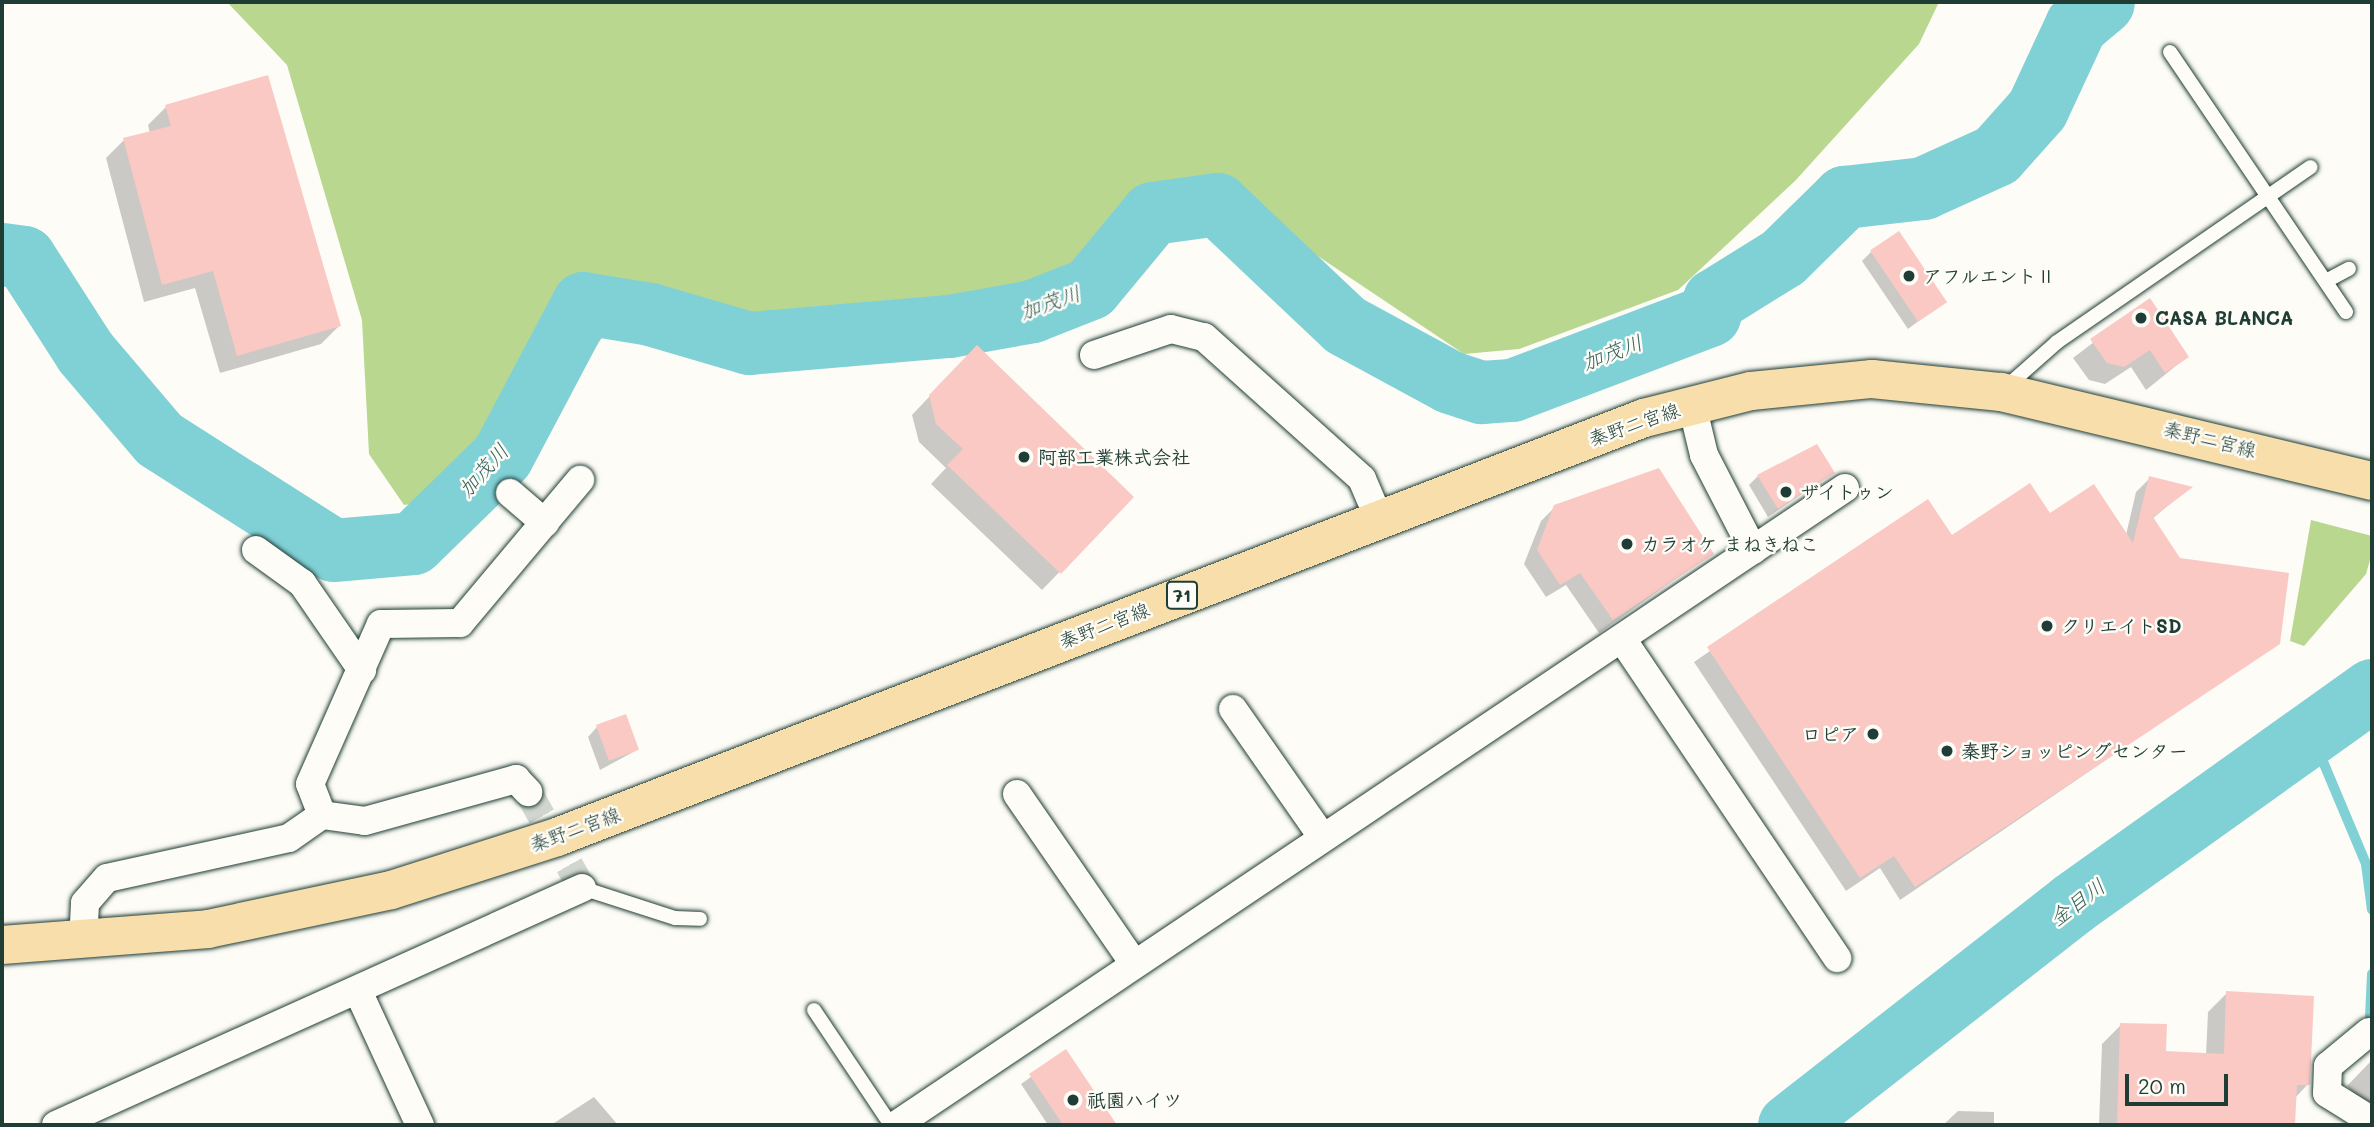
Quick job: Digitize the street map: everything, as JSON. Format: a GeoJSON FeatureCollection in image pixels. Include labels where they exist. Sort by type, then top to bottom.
{"type":"FeatureCollection","features":[{"type":"Feature","properties":{"kind":"main road","name":"秦野二宮線"},"geometry":{"type":"LineString","coordinates":[[2,945],[83,943],[208,929],[378,892],[557,837],[1379,519],[1692,405],[1751,390],[1872,379],[2001,392],[2372,481]]}},
{"type":"Feature","properties":{"kind":"street"},"geometry":{"type":"LineString","coordinates":[[1094,355],[1171,329],[1204,337],[1362,479],[1379,519]]}},
{"type":"Feature","properties":{"kind":"street"},"geometry":{"type":"LineString","coordinates":[[1692,405],[1704,455],[1753,550]]}},
{"type":"Feature","properties":{"kind":"street"},"geometry":{"type":"LineString","coordinates":[[323,815],[310,784],[382,624],[460,623],[580,480]]}},
{"type":"Feature","properties":{"kind":"street"},"geometry":{"type":"LineString","coordinates":[[893,1125],[1321,835],[1622,639],[1845,488]]}},
{"type":"Feature","properties":{"kind":"street"},"geometry":{"type":"LineString","coordinates":[[510,493],[545,523]]}},
{"type":"Feature","properties":{"kind":"street"},"geometry":{"type":"LineString","coordinates":[[256,550],[302,583],[362,670]]}},
{"type":"Feature","properties":{"kind":"street"},"geometry":{"type":"LineString","coordinates":[[1622,639],[1837,958]]}},
{"type":"Feature","properties":{"kind":"street"},"geometry":{"type":"LineString","coordinates":[[1233,709],[1321,835]]}},
{"type":"Feature","properties":{"kind":"street"},"geometry":{"type":"LineString","coordinates":[[83,943],[85,903],[107,878],[289,838],[323,815],[365,821],[516,779],[528,792]]}},
{"type":"Feature","properties":{"kind":"street"},"geometry":{"type":"LineString","coordinates":[[1017,794],[1133,962]]}},
{"type":"Feature","properties":{"kind":"street"},"geometry":{"type":"LineString","coordinates":[[56,1125],[582,888]]}},
{"type":"Feature","properties":{"kind":"street"},"geometry":{"type":"LineString","coordinates":[[358,991],[420,1125]]}},
{"type":"Feature","properties":{"kind":"street"},"geometry":{"type":"LineString","coordinates":[[2369,1032],[2328,1066],[2327,1093],[2372,1121]]}},
{"type":"Feature","properties":{"kind":"lane"},"geometry":{"type":"LineString","coordinates":[[2170,52],[2346,312]]}},
{"type":"Feature","properties":{"kind":"lane"},"geometry":{"type":"LineString","coordinates":[[2001,392],[2057,342],[2311,167]]}},
{"type":"Feature","properties":{"kind":"lane"},"geometry":{"type":"LineString","coordinates":[[2326,281],[2349,269]]}},
{"type":"Feature","properties":{"kind":"lane"},"geometry":{"type":"LineString","coordinates":[[582,888],[676,918],[700,919]]}},
{"type":"Feature","properties":{"kind":"lane"},"geometry":{"type":"LineString","coordinates":[[814,1010],[893,1125]]}},
{"type":"Feature","properties":{"kind":"green space"},"geometry":{"type":"Polygon","coordinates":[[[227,2],[1939,2],[1919,44],[1795,181],[1678,290],[1519,349],[1464,354],[1246,208],[1119,225],[1035,295],[606,332],[546,418],[489,479],[442,500],[404,505],[369,454],[362,320],[287,65],[227,2]]]}},
{"type":"Feature","properties":{"kind":"green space"},"geometry":{"type":"Polygon","coordinates":[[[2311,520],[2372,536],[2372,553],[2366,574],[2304,646],[2290,641],[2311,520]]]}},
{"type":"Feature","properties":{"kind":"building"},"geometry":{"type":"Polygon","coordinates":[[[268,75],[341,326],[237,356],[213,271],[162,285],[123,138],[171,126],[165,105],[268,75]]]}},
{"type":"Feature","properties":{"kind":"building","name":"アフルエントⅡ"},"geometry":{"type":"Polygon","coordinates":[[[1899,231],[1947,302],[1918,322],[1870,251],[1899,231]]]}},
{"type":"Feature","properties":{"kind":"building","name":"CASA BLANCA"},"geometry":{"type":"Polygon","coordinates":[[[2150,298],[2189,357],[2165,373],[2150,350],[2124,367],[2107,363],[2090,339],[2150,298]]]}},
{"type":"Feature","properties":{"kind":"building","name":"阿部工業株式会社"},"geometry":{"type":"Polygon","coordinates":[[[977,345],[1134,497],[1061,574],[947,465],[963,449],[936,424],[929,395],[977,345]]]}},
{"type":"Feature","properties":{"kind":"building","name":"ザイトゥン"},"geometry":{"type":"Polygon","coordinates":[[[1817,444],[1835,473],[1778,509],[1757,475],[1817,444]]]}},
{"type":"Feature","properties":{"kind":"building","name":"カラオケ まねきねこ"},"geometry":{"type":"Polygon","coordinates":[[[1659,468],[1714,554],[1613,620],[1580,573],[1560,585],[1537,550],[1554,505],[1659,468]]]}},
{"type":"Feature","properties":{"kind":"building","name":"秦野ショッピングセンター"},"geometry":{"type":"Polygon","coordinates":[[[2149,476],[2193,487],[2153,517],[2180,558],[2289,573],[2280,644],[1915,887],[1894,856],[1860,878],[1707,647],[1928,499],[1952,535],[2030,483],[2050,513],[2094,484],[2133,543],[2149,476]]]}},
{"type":"Feature","properties":{"kind":"building"},"geometry":{"type":"Polygon","coordinates":[[[626,714],[639,750],[609,761],[596,725],[626,714]]]}},
{"type":"Feature","properties":{"kind":"building"},"geometry":{"type":"Polygon","coordinates":[[[2226,991],[2314,996],[2310,1085],[2297,1085],[2295,1125],[2117,1125],[2120,1023],[2167,1024],[2166,1051],[2224,1054],[2226,991]]]}},
{"type":"Feature","properties":{"kind":"building","name":"祇園ハイツ"},"geometry":{"type":"Polygon","coordinates":[[[1066,1049],[1117,1125],[1063,1125],[1029,1074],[1066,1049]]]}},
{"type":"Feature","properties":{"kind":"waterway","name":"加茂川"},"geometry":{"type":"LineString","coordinates":[[2,254],[24,257],[85,352],[159,439],[333,550],[413,543],[502,456],[583,303],[650,314],[749,343],[949,326],[1032,311],[1090,288],[1152,213],[1217,204],[1345,325],[1450,382],[1481,392],[1512,390],[1709,315],[1714,300],[1783,257],[1844,197],[1923,188],[1996,155],[2037,109],[2076,25],[2103,2]]}},
{"type":"Feature","properties":{"kind":"waterway","name":"金目川"},"geometry":{"type":"LineString","coordinates":[[1789,1125],[2073,903],[2372,690]]}},
{"type":"Feature","properties":{"kind":"waterway"},"geometry":{"type":"LineString","coordinates":[[2311,733],[2366,864],[2372,910]]}},
{"type":"Feature","properties":{"kind":"waterway"},"geometry":{"type":"LineString","coordinates":[[2370,1017],[2372,974]]}},
{"type":"Feature","properties":{"kind":"tunnel"},"geometry":{"type":"LineString","coordinates":[[528,792],[582,888]]}},
{"type":"Feature","properties":{"kind":"place","name":"アフルエントⅡ"},"geometry":{"type":"Point","coordinates":[1909,276]}},
{"type":"Feature","properties":{"kind":"place","name":"CASA BLANCA"},"geometry":{"type":"Point","coordinates":[2141,318]}},
{"type":"Feature","properties":{"kind":"place","name":"阿部工業株式会社"},"geometry":{"type":"Point","coordinates":[1024,457]}},
{"type":"Feature","properties":{"kind":"place","name":"ザイトゥン"},"geometry":{"type":"Point","coordinates":[1786,492]}},
{"type":"Feature","properties":{"kind":"place","name":"カラオケ まねきねこ"},"geometry":{"type":"Point","coordinates":[1627,544]}},
{"type":"Feature","properties":{"kind":"place","name":"クリエイトSD"},"geometry":{"type":"Point","coordinates":[2047,626]}},
{"type":"Feature","properties":{"kind":"place","name":"ロピア"},"geometry":{"type":"Point","coordinates":[1873,734]}},
{"type":"Feature","properties":{"kind":"place","name":"秦野ショッピングセンター"},"geometry":{"type":"Point","coordinates":[1947,751]}},
{"type":"Feature","properties":{"kind":"place","name":"祇園ハイツ"},"geometry":{"type":"Point","coordinates":[1073,1100]}}]}
